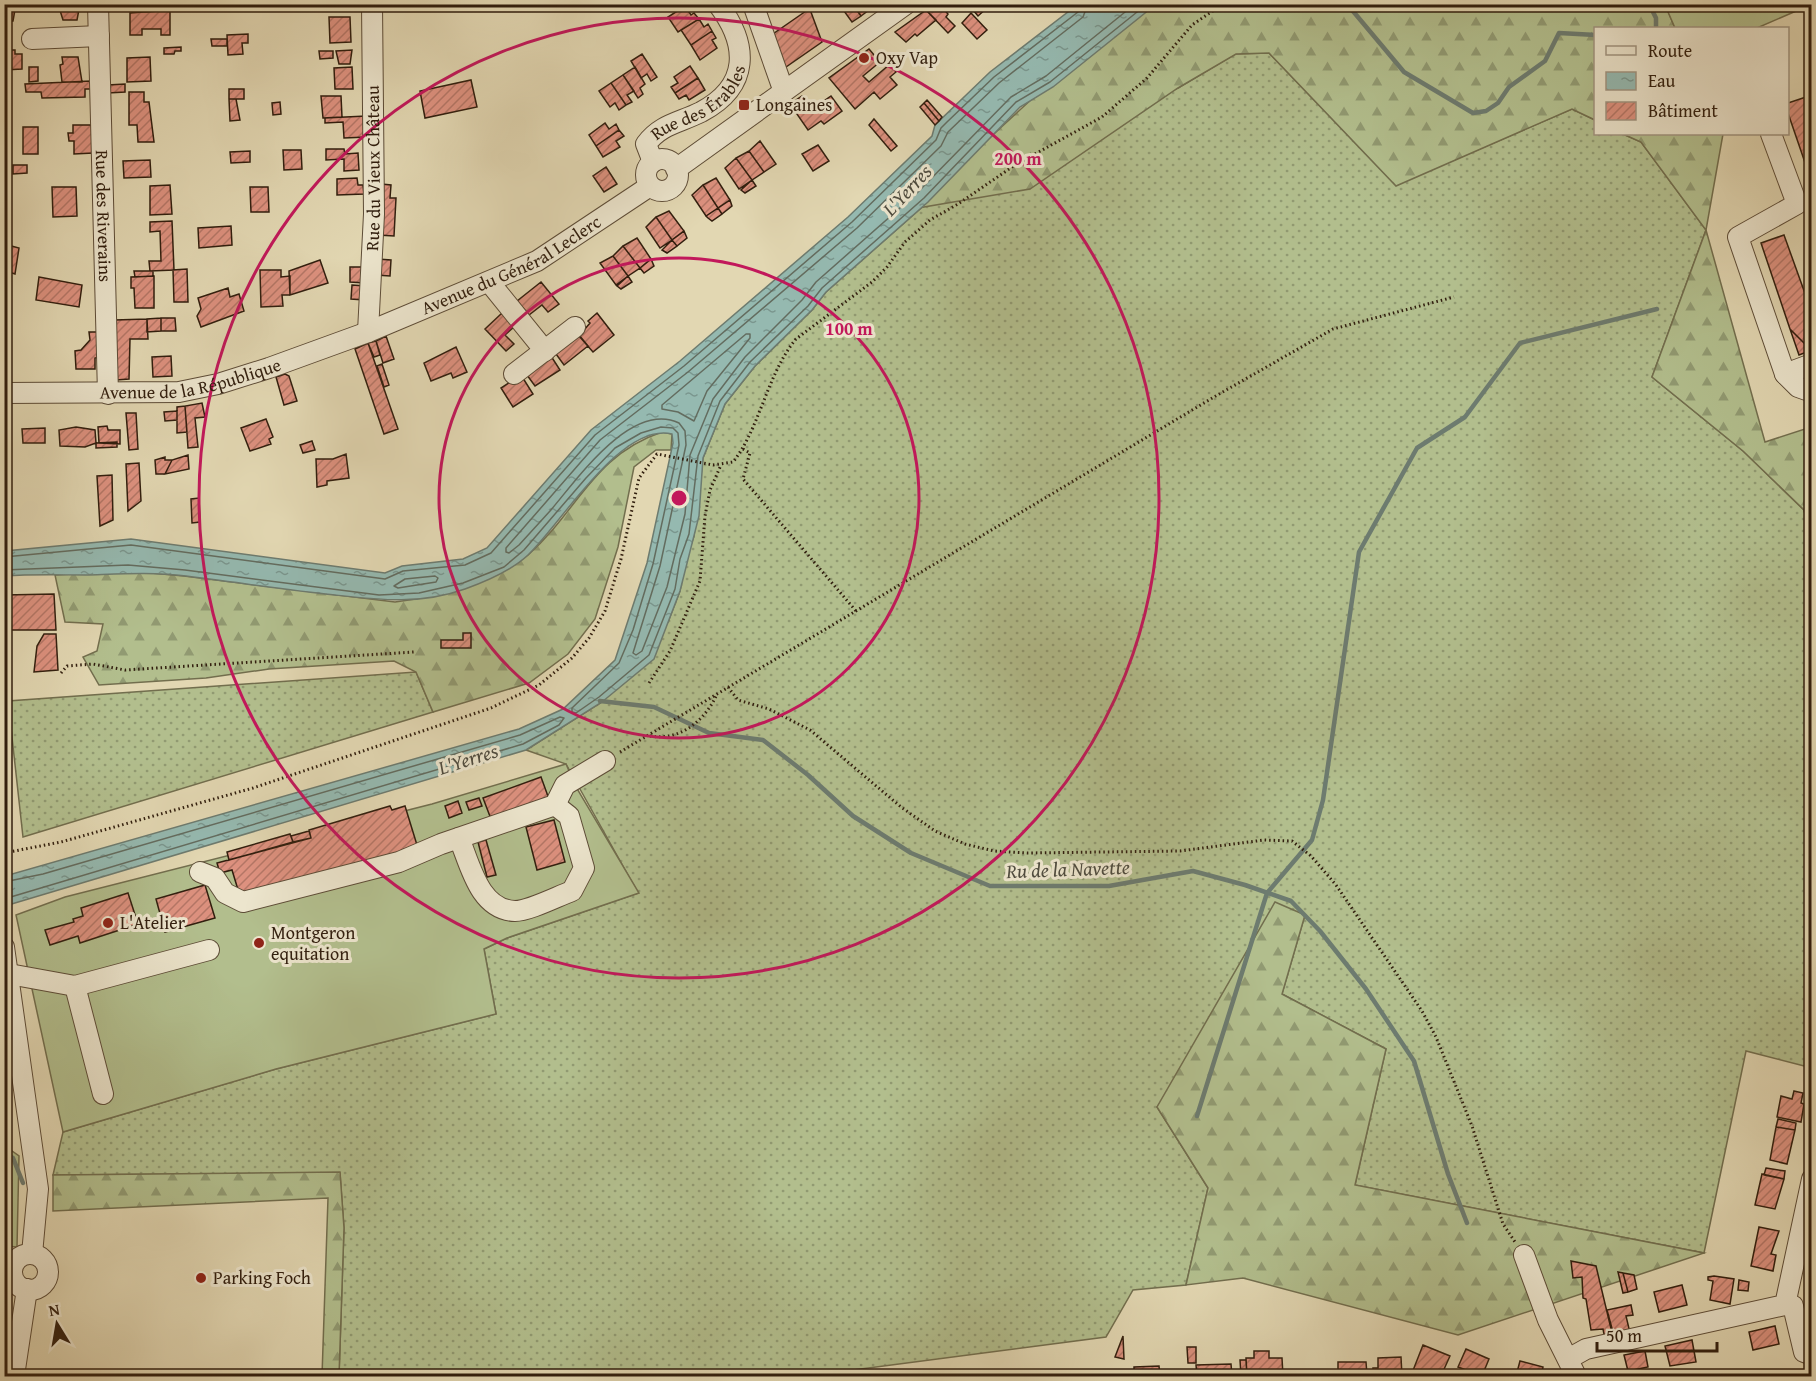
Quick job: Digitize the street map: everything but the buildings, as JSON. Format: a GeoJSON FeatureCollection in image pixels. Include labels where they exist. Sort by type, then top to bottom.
{"type":"FeatureCollection","features":[{"type":"Feature","properties":{"kind":"street","name":"Rue des Riverains"},"geometry":{"type":"LineString","coordinates":[[98,4],[108,394]]}},
{"type":"Feature","properties":{"kind":"street","name":"Rue du Vieux Château"},"geometry":{"type":"LineString","coordinates":[[368,332],[375,214],[372,4]]}},
{"type":"Feature","properties":{"kind":"street","name":"Rue des Érables"},"geometry":{"type":"LineString","coordinates":[[653,162],[646,144],[655,133],[667,124],[702,111],[732,86],[740,67],[739,41],[730,21],[718,4]]}},
{"type":"Feature","properties":{"kind":"street"},"geometry":{"type":"LineString","coordinates":[[753,4],[784,92]]}},
{"type":"Feature","properties":{"kind":"street","name":"Avenue du Général Leclerc"},"geometry":{"type":"LineString","coordinates":[[368,332],[490,283],[537,261],[650,186],[663,191],[672,188],[677,179],[676,169],[906,4]]}},
{"type":"Feature","properties":{"kind":"street"},"geometry":{"type":"LineString","coordinates":[[32,39],[99,36]]}},
{"type":"Feature","properties":{"kind":"street"},"geometry":{"type":"LineString","coordinates":[[1771,135],[1797,204],[1738,237],[1785,374],[1798,387],[1812,392]]}},
{"type":"Feature","properties":{"kind":"street"},"geometry":{"type":"LineString","coordinates":[[650,186],[647,170],[653,162],[664,160],[676,169]]}},
{"type":"Feature","properties":{"kind":"street"},"geometry":{"type":"LineString","coordinates":[[490,283],[544,351]]}},
{"type":"Feature","properties":{"kind":"street"},"geometry":{"type":"LineString","coordinates":[[514,374],[575,327]]}},
{"type":"Feature","properties":{"kind":"street","name":"Avenue de la République"},"geometry":{"type":"LineString","coordinates":[[4,393],[179,392],[218,384],[368,332]]}},
{"type":"Feature","properties":{"kind":"street"},"geometry":{"type":"LineString","coordinates":[[1785,374],[1812,364]]}},
{"type":"Feature","properties":{"kind":"street"},"geometry":{"type":"LineString","coordinates":[[200,872],[215,878],[225,893],[243,902],[399,862],[459,838],[555,805],[565,785],[605,761]]}},
{"type":"Feature","properties":{"kind":"street"},"geometry":{"type":"LineString","coordinates":[[459,838],[481,890],[498,908],[516,911],[572,891],[584,868],[569,816],[555,805]]}},
{"type":"Feature","properties":{"kind":"street"},"geometry":{"type":"LineString","coordinates":[[32,1254],[38,1189],[7,961],[75,986],[209,950]]}},
{"type":"Feature","properties":{"kind":"street"},"geometry":{"type":"LineString","coordinates":[[75,986],[103,1094]]}},
{"type":"Feature","properties":{"kind":"street"},"geometry":{"type":"LineString","coordinates":[[1785,1305],[1812,1179]]}},
{"type":"Feature","properties":{"kind":"street"},"geometry":{"type":"LineString","coordinates":[[32,1254],[43,1260],[48,1271],[44,1283],[39,1287],[27,1289],[16,1283],[8,1270],[16,1260],[32,1254]]}},
{"type":"Feature","properties":{"kind":"street"},"geometry":{"type":"LineString","coordinates":[[1524,1255],[1548,1320],[1572,1368],[1586,1349],[1785,1305],[1793,1306],[1804,1352],[1812,1355]]}},
{"type":"Feature","properties":{"kind":"street"},"geometry":{"type":"LineString","coordinates":[[14,1377],[27,1289]]}},
{"type":"Feature","properties":{"kind":"path"},"geometry":{"type":"LineString","coordinates":[[4,853],[61,842],[253,788],[491,708],[539,685],[572,658],[589,638],[605,611],[621,559],[639,478],[657,454],[713,465],[733,462],[743,449],[757,413],[787,350],[796,339],[872,282],[887,267],[905,242],[930,220],[1015,165],[1102,117],[1146,78],[1192,25],[1222,4]]}},
{"type":"Feature","properties":{"kind":"path"},"geometry":{"type":"LineString","coordinates":[[605,761],[1214,397],[1333,329],[1454,297]]}},
{"type":"Feature","properties":{"kind":"path"},"geometry":{"type":"LineString","coordinates":[[743,449],[750,453],[743,478],[856,611]]}},
{"type":"Feature","properties":{"kind":"path"},"geometry":{"type":"LineString","coordinates":[[649,683],[670,651],[700,581],[705,516],[710,490],[721,465]]}},
{"type":"Feature","properties":{"kind":"path"},"geometry":{"type":"LineString","coordinates":[[61,673],[67,666],[84,665],[125,670],[414,652]]}},
{"type":"Feature","properties":{"kind":"path"},"geometry":{"type":"LineString","coordinates":[[728,687],[738,700],[783,715],[810,730],[900,807],[935,831],[965,844],[994,851],[1027,853],[1180,851],[1264,840],[1292,841],[1311,856],[1336,885],[1422,1011],[1436,1037],[1472,1126],[1503,1224],[1524,1255]]}},
{"type":"Feature","properties":{"kind":"path"},"geometry":{"type":"LineString","coordinates":[[649,735],[666,738],[677,734],[703,718],[717,694]]}},
{"type":"Feature","properties":{"kind":"green space"},"geometry":{"type":"Polygon","coordinates":[[[1665,4],[1675,27],[1594,27],[1594,120],[1572,109],[1396,186],[1269,53],[1236,54],[1178,88],[1030,189],[912,209],[1057,76],[1142,5],[1665,4]]]}},
{"type":"Feature","properties":{"kind":"green space"},"geometry":{"type":"Polygon","coordinates":[[[1665,5],[1810,5],[1759,27],[1675,27],[1665,5]]]}},
{"type":"Feature","properties":{"kind":"green space"},"geometry":{"type":"Polygon","coordinates":[[[1269,53],[1396,185],[1572,109],[1594,120],[1594,135],[1625,135],[1641,142],[1706,230],[1652,377],[1743,451],[1804,510],[1811,538],[1812,1068],[1746,1051],[1704,1253],[1355,1185],[1386,1049],[1282,994],[1305,915],[1157,1107],[1208,1188],[1186,1285],[1133,1290],[1106,1337],[807,1376],[339,1376],[344,1228],[340,1173],[53,1175],[63,1132],[276,1069],[496,1014],[484,949],[507,938],[638,893],[566,764],[526,750],[602,702],[668,622],[680,591],[686,560],[694,536],[703,458],[725,404],[755,366],[812,310],[826,292],[928,202],[1178,88],[1235,54],[1269,53]]]}},
{"type":"Feature","properties":{"kind":"green space"},"geometry":{"type":"Polygon","coordinates":[[[1625,135],[1723,135],[1706,230],[1641,142],[1625,135]]]}},
{"type":"Feature","properties":{"kind":"green space"},"geometry":{"type":"Polygon","coordinates":[[[1706,230],[1765,442],[1811,427],[1811,538],[1804,510],[1743,451],[1652,377],[1706,230]]]}},
{"type":"Feature","properties":{"kind":"green space"},"geometry":{"type":"Polygon","coordinates":[[[662,432],[672,434],[671,450],[656,450],[634,467],[618,547],[595,619],[568,654],[529,683],[433,712],[416,672],[394,661],[269,669],[206,678],[99,685],[83,657],[97,651],[103,624],[65,622],[55,575],[128,571],[395,602],[465,587],[500,573],[528,555],[602,469],[638,442],[662,432]]]}},
{"type":"Feature","properties":{"kind":"green space"},"geometry":{"type":"Polygon","coordinates":[[[416,672],[433,712],[23,837],[8,701],[416,672]]]}},
{"type":"Feature","properties":{"kind":"green space","name":"Montgeron equitation"},"geometry":{"type":"Polygon","coordinates":[[[566,764],[576,787],[639,893],[507,938],[484,949],[496,1014],[276,1069],[63,1132],[16,915],[65,897],[432,804],[566,764]]]}},
{"type":"Feature","properties":{"kind":"green space"},"geometry":{"type":"Polygon","coordinates":[[[1275,902],[1305,915],[1282,994],[1386,1049],[1355,1185],[1704,1253],[1458,1335],[1243,1278],[1186,1285],[1208,1188],[1157,1107],[1275,902]]]}},
{"type":"Feature","properties":{"kind":"green space"},"geometry":{"type":"Polygon","coordinates":[[[5,1146],[19,1156],[17,1247],[5,1246],[5,1146]]]}},
{"type":"Feature","properties":{"kind":"green space"},"geometry":{"type":"Polygon","coordinates":[[[340,1172],[344,1228],[339,1376],[322,1376],[328,1198],[53,1211],[53,1175],[340,1172]]]}},
{"type":"Feature","properties":{"kind":"water","name":"L'Yerres"},"geometry":{"type":"Polygon","coordinates":[[[1077,5],[1155,5],[1053,87],[1020,107],[928,202],[826,292],[812,310],[755,366],[725,404],[703,458],[699,516],[680,591],[654,659],[602,702],[526,750],[5,906],[5,876],[519,729],[563,709],[615,660],[647,563],[673,443],[672,434],[653,434],[633,443],[613,459],[593,478],[542,540],[514,566],[473,586],[432,597],[400,600],[368,598],[161,574],[5,576],[5,551],[131,539],[385,573],[402,566],[463,559],[487,548],[591,430],[680,361],[848,217],[932,136],[935,125],[990,72],[1077,5]]]}},
{"type":"Feature","properties":{"kind":"waterway"},"geometry":{"type":"LineString","coordinates":[[1347,4],[1404,72],[1473,113],[1486,111],[1498,103],[1509,87],[1545,61],[1559,33],[1594,35]]}},
{"type":"Feature","properties":{"kind":"waterway"},"geometry":{"type":"LineString","coordinates":[[1649,4],[1656,18],[1656,27]]}},
{"type":"Feature","properties":{"kind":"waterway"},"geometry":{"type":"LineString","coordinates":[[1197,1116],[1267,893],[1312,840],[1323,800],[1359,552],[1417,448],[1465,417],[1520,343],[1657,309]]}},
{"type":"Feature","properties":{"kind":"waterway","name":"Ru de la Navette"},"geometry":{"type":"LineString","coordinates":[[600,701],[654,707],[709,733],[763,740],[808,775],[853,816],[911,853],[990,886],[1109,886],[1193,871],[1245,885],[1291,901],[1320,931],[1366,989],[1414,1061],[1448,1174],[1467,1223]]}},
{"type":"Feature","properties":{"kind":"waterway"},"geometry":{"type":"LineString","coordinates":[[4,1153],[13,1158],[23,1183]]}},
{"type":"Feature","properties":{"kind":"place","name":"Oxy Vap"},"geometry":{"type":"Point","coordinates":[864,58]}},
{"type":"Feature","properties":{"kind":"place","name":"Longaines"},"geometry":{"type":"Point","coordinates":[744,105]}},
{"type":"Feature","properties":{"kind":"place","name":"L'Atelier"},"geometry":{"type":"Point","coordinates":[108,923]}},
{"type":"Feature","properties":{"kind":"place","name":"Montgeron equitation"},"geometry":{"type":"Point","coordinates":[259,943]}},
{"type":"Feature","properties":{"kind":"place","name":"Parking Foch"},"geometry":{"type":"Point","coordinates":[201,1278]}}]}
